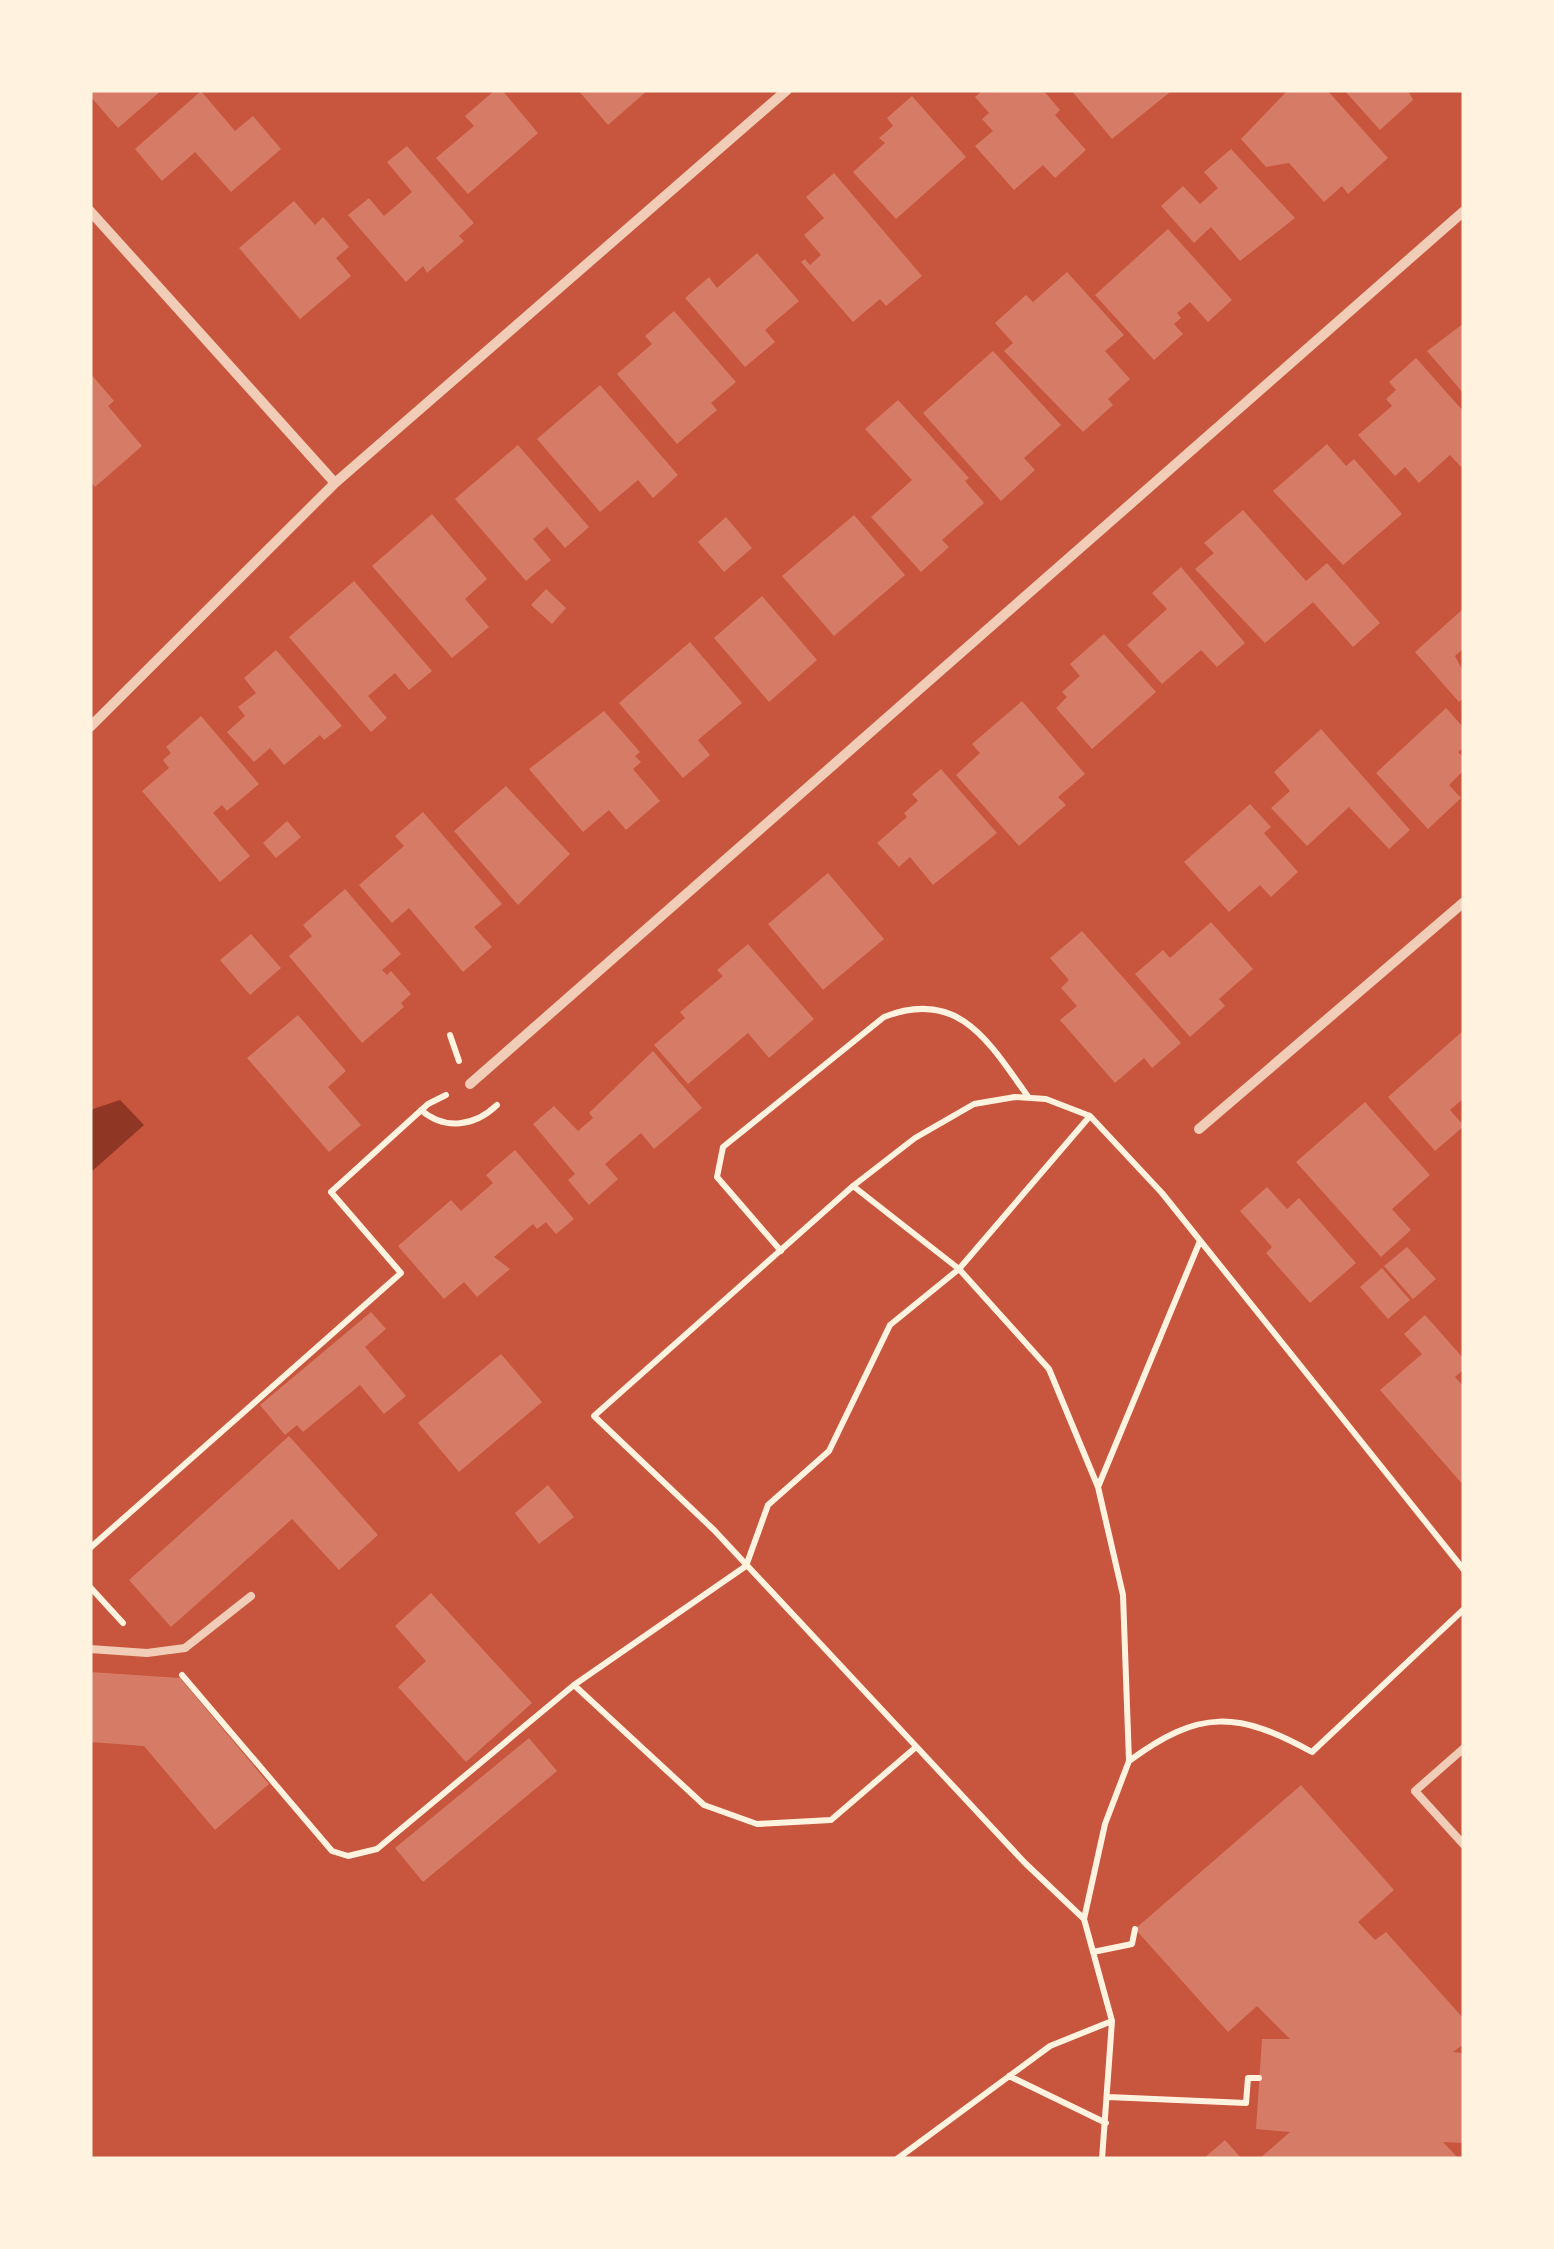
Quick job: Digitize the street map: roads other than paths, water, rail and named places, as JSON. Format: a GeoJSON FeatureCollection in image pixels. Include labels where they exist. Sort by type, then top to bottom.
{"type":"FeatureCollection","features":[{"type":"Feature","properties":{"kind":"street"},"geometry":{"type":"LineString","coordinates":[[90,726],[335,483],[787,90]]}},
{"type":"Feature","properties":{"kind":"street"},"geometry":{"type":"LineString","coordinates":[[90,211],[335,483]]}},
{"type":"Feature","properties":{"kind":"street"},"geometry":{"type":"LineString","coordinates":[[470,1084],[1464,211]]}},
{"type":"Feature","properties":{"kind":"street"},"geometry":{"type":"LineString","coordinates":[[1199,1129],[1464,902]]}},
{"type":"Feature","properties":{"kind":"lane"},"geometry":{"type":"LineString","coordinates":[[90,1649],[185,1648],[252,1596]]}},
{"type":"Feature","properties":{"kind":"lane"},"geometry":{"type":"LineString","coordinates":[[1464,1748],[1414,1791],[1464,1845]]}}]}
